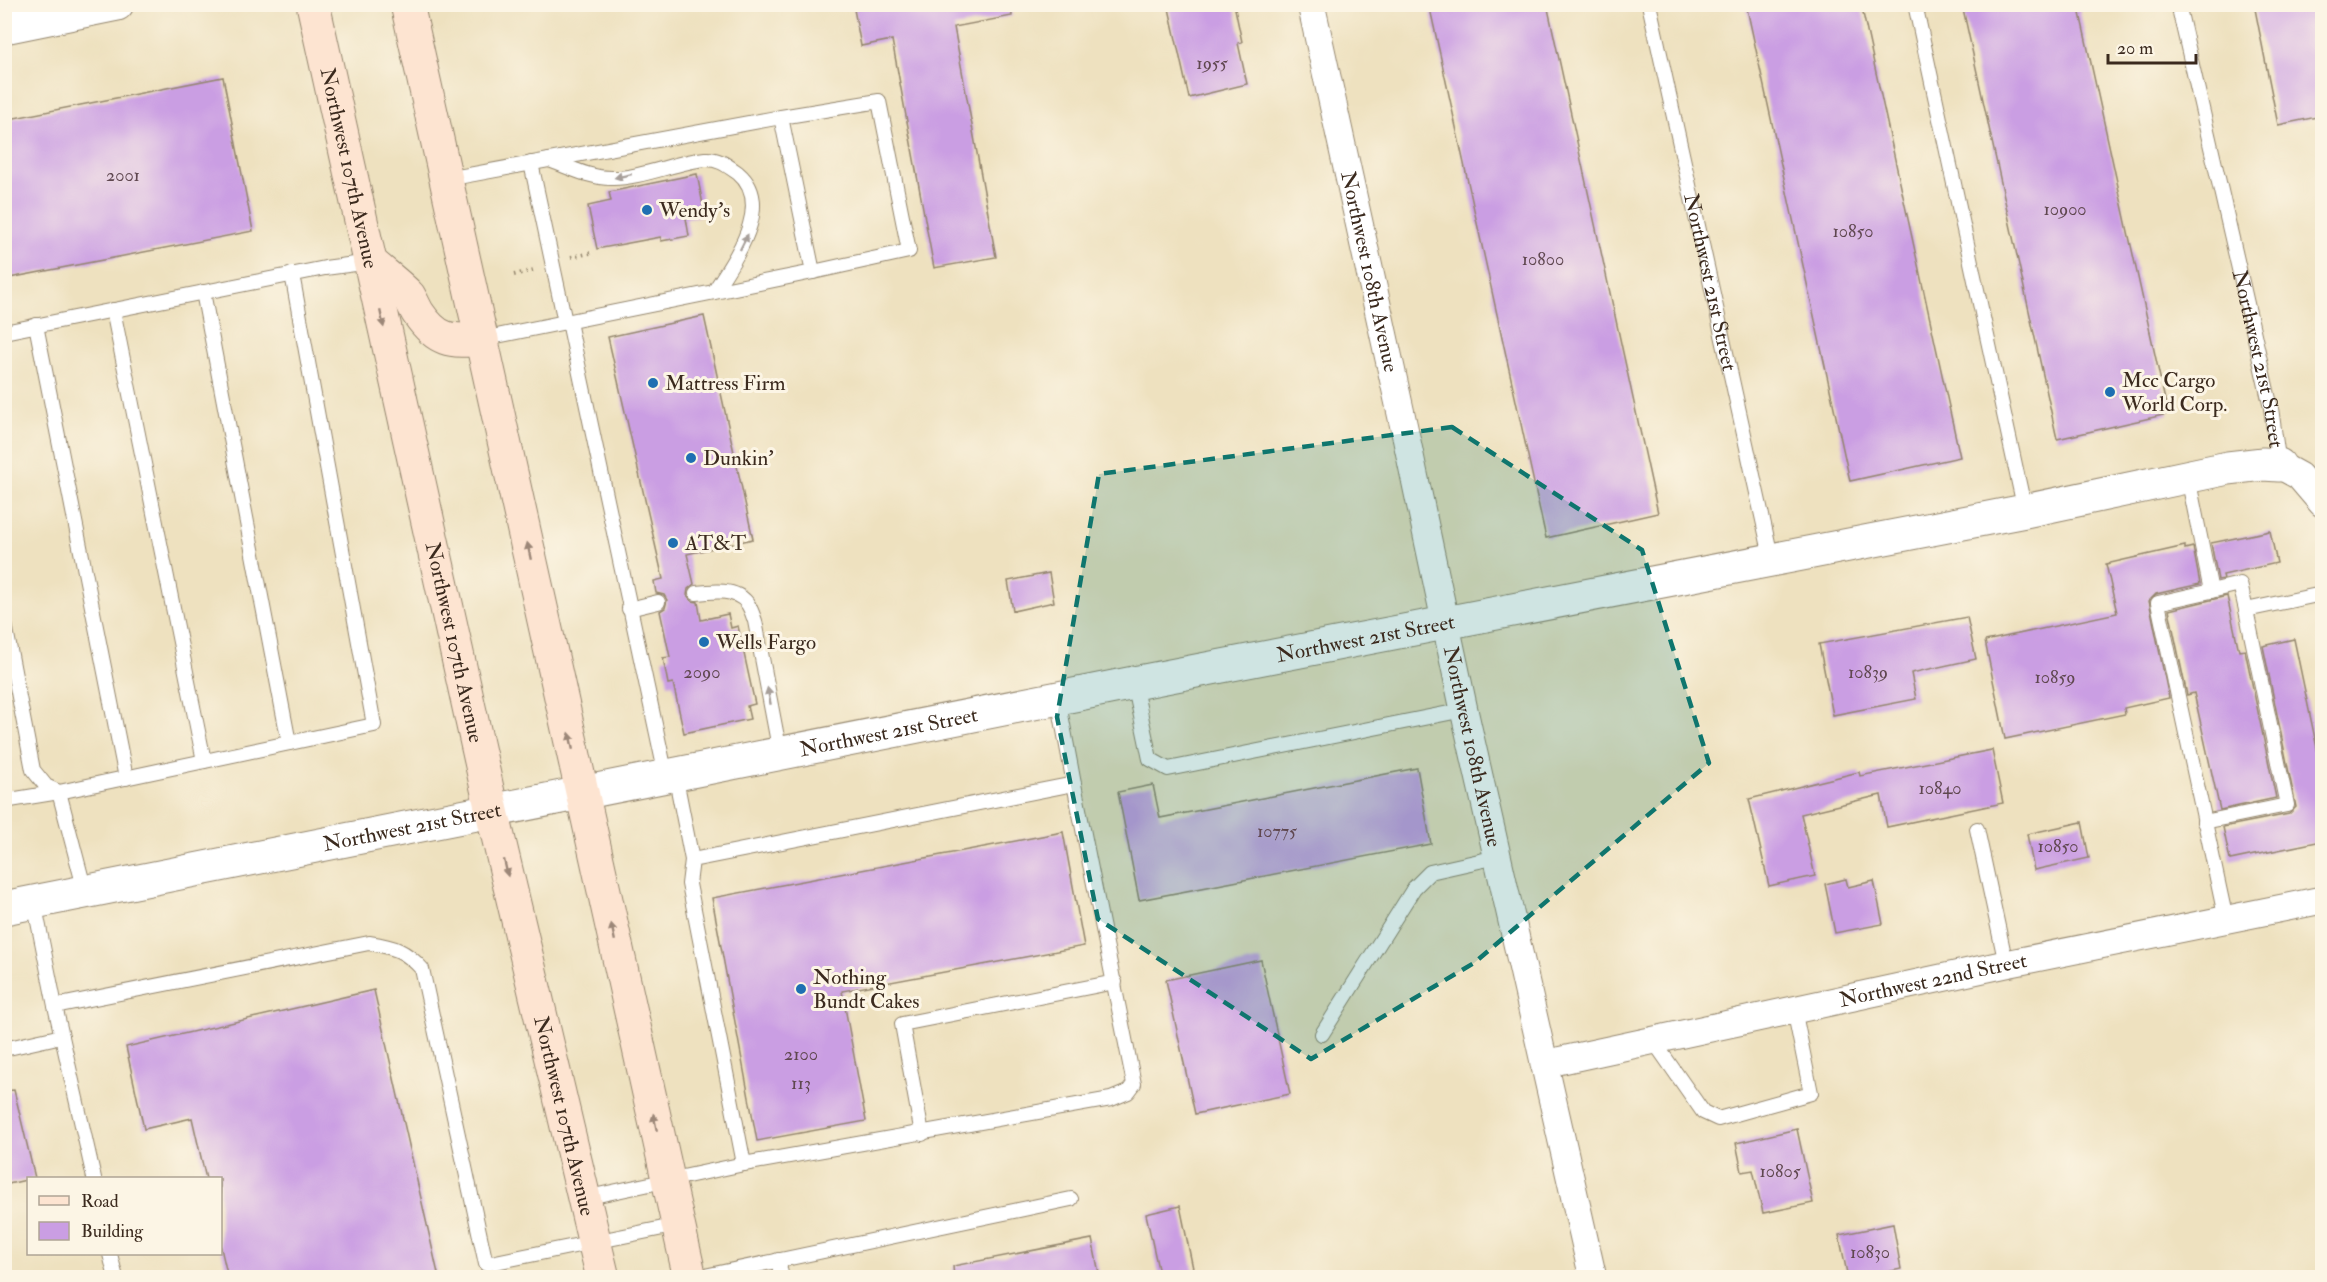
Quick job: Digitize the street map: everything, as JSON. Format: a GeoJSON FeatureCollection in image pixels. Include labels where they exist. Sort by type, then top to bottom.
{"type":"FeatureCollection","features":[{"type":"Feature","properties":{"kind":"main road","name":"Northwest 107th Avenue"},"geometry":{"type":"LineString","coordinates":[[313,4],[492,811],[603,1278]]}},
{"type":"Feature","properties":{"kind":"main road"},"geometry":{"type":"LineString","coordinates":[[407,4],[690,1278]]}},
{"type":"Feature","properties":{"kind":"main road"},"geometry":{"type":"LineString","coordinates":[[370,262],[409,297],[417,312],[434,332],[445,339],[458,342],[482,339]]}},
{"type":"Feature","properties":{"kind":"street"},"geometry":{"type":"LineString","coordinates":[[4,27],[117,4]]}},
{"type":"Feature","properties":{"kind":"street","name":"Northwest 108th Avenue"},"geometry":{"type":"LineString","coordinates":[[1311,4],[1464,710],[1593,1278]]}},
{"type":"Feature","properties":{"kind":"street","name":"Northwest 21st Street"},"geometry":{"type":"LineString","coordinates":[[20,905],[1134,683],[2025,511],[2245,465],[2278,465]]}},
{"type":"Feature","properties":{"kind":"street"},"geometry":{"type":"LineString","coordinates":[[2278,465],[2299,476],[2322,503]]}},
{"type":"Feature","properties":{"kind":"street","name":"Northwest 22nd Street"},"geometry":{"type":"LineString","coordinates":[[1544,1064],[2006,964],[2322,900]]}},
{"type":"Feature","properties":{"kind":"lane","name":"Northwest 21st Street"},"geometry":{"type":"LineString","coordinates":[[1649,4],[1772,561]]}},
{"type":"Feature","properties":{"kind":"lane"},"geometry":{"type":"LineString","coordinates":[[1915,4],[2025,511]]}},
{"type":"Feature","properties":{"kind":"lane","name":"Northwest 21st Street"},"geometry":{"type":"LineString","coordinates":[[2178,4],[2271,408],[2278,465]]}},
{"type":"Feature","properties":{"kind":"lane"},"geometry":{"type":"LineString","coordinates":[[447,179],[879,100],[909,251],[482,339]]}},
{"type":"Feature","properties":{"kind":"lane"},"geometry":{"type":"LineString","coordinates":[[781,117],[813,272]]}},
{"type":"Feature","properties":{"kind":"lane"},"geometry":{"type":"LineString","coordinates":[[549,160],[596,177],[612,178],[707,159],[726,163],[741,176],[748,186],[753,205],[750,229],[714,292]]}},
{"type":"Feature","properties":{"kind":"lane"},"geometry":{"type":"LineString","coordinates":[[531,163],[629,609],[692,860],[689,884],[744,1164]]}},
{"type":"Feature","properties":{"kind":"lane"},"geometry":{"type":"LineString","coordinates":[[4,332],[292,274],[370,262]]}},
{"type":"Feature","properties":{"kind":"lane"},"geometry":{"type":"LineString","coordinates":[[4,801],[59,792],[374,726],[292,274]]}},
{"type":"Feature","properties":{"kind":"lane"},"geometry":{"type":"LineString","coordinates":[[203,292],[289,744]]}},
{"type":"Feature","properties":{"kind":"lane"},"geometry":{"type":"LineString","coordinates":[[113,310],[204,762]]}},
{"type":"Feature","properties":{"kind":"lane"},"geometry":{"type":"LineString","coordinates":[[36,326],[126,778]]}},
{"type":"Feature","properties":{"kind":"lane"},"geometry":{"type":"LineString","coordinates":[[2188,477],[2211,591]]}},
{"type":"Feature","properties":{"kind":"lane"},"geometry":{"type":"LineString","coordinates":[[2204,822],[2287,806],[2240,584],[2158,603],[2204,822],[2226,920]]}},
{"type":"Feature","properties":{"kind":"lane"},"geometry":{"type":"LineString","coordinates":[[696,593],[724,592],[740,597],[748,604],[755,621],[780,753]]}},
{"type":"Feature","properties":{"kind":"lane"},"geometry":{"type":"LineString","coordinates":[[2246,610],[2322,594]]}},
{"type":"Feature","properties":{"kind":"lane"},"geometry":{"type":"LineString","coordinates":[[629,609],[658,602]]}},
{"type":"Feature","properties":{"kind":"lane"},"geometry":{"type":"LineString","coordinates":[[4,619],[33,770],[45,786],[59,792]]}},
{"type":"Feature","properties":{"kind":"lane"},"geometry":{"type":"LineString","coordinates":[[1134,683],[1150,759],[1168,769],[1464,710]]}},
{"type":"Feature","properties":{"kind":"lane"},"geometry":{"type":"LineString","coordinates":[[584,1198],[744,1164],[1111,1099],[1128,1092],[1134,1084],[1058,698]]}},
{"type":"Feature","properties":{"kind":"lane"},"geometry":{"type":"LineString","coordinates":[[692,860],[1074,784]]}},
{"type":"Feature","properties":{"kind":"lane"},"geometry":{"type":"LineString","coordinates":[[59,792],[85,891]]}},
{"type":"Feature","properties":{"kind":"lane"},"geometry":{"type":"LineString","coordinates":[[1977,828],[2006,964]]}},
{"type":"Feature","properties":{"kind":"lane"},"geometry":{"type":"LineString","coordinates":[[1322,1034],[1414,888],[1431,872],[1497,857]]}},
{"type":"Feature","properties":{"kind":"lane"},"geometry":{"type":"LineString","coordinates":[[20,905],[55,1006],[94,1177]]}},
{"type":"Feature","properties":{"kind":"lane"},"geometry":{"type":"LineString","coordinates":[[55,1006],[369,943],[392,947],[410,956],[422,969],[488,1271],[595,1242],[678,1225]]}},
{"type":"Feature","properties":{"kind":"lane"},"geometry":{"type":"LineString","coordinates":[[922,1134],[902,1024],[1115,982]]}},
{"type":"Feature","properties":{"kind":"lane"},"geometry":{"type":"LineString","coordinates":[[1652,1039],[1703,1112],[1718,1119],[1811,1093],[1794,1009]]}},
{"type":"Feature","properties":{"kind":"lane"},"geometry":{"type":"LineString","coordinates":[[4,1049],[62,1036]]}},
{"type":"Feature","properties":{"kind":"lane"},"geometry":{"type":"LineString","coordinates":[[695,1278],[1071,1199]]}},
{"type":"Feature","properties":{"kind":"lane"},"geometry":{"type":"LineString","coordinates":[[110,1255],[116,1278]]}},
{"type":"Feature","properties":{"kind":"lane"},"geometry":{"type":"LineString","coordinates":[[778,1260],[782,1278]]}},
{"type":"Feature","properties":{"kind":"path"},"geometry":{"type":"LineString","coordinates":[[565,259],[590,253]]}},
{"type":"Feature","properties":{"kind":"path"},"geometry":{"type":"LineString","coordinates":[[514,275],[539,269]]}},
{"type":"Feature","properties":{"kind":"highlighted area"},"geometry":{"type":"Polygon","coordinates":[[[1452,427],[1642,550],[1709,763],[1474,963],[1311,1059],[1098,919],[1057,717],[1099,474],[1452,427]]]}},
{"type":"Feature","properties":{"kind":"building"},"geometry":{"type":"Polygon","coordinates":[[[853,4],[1011,4],[1012,16],[954,27],[996,257],[934,268],[892,40],[861,46],[853,4]]]}},
{"type":"Feature","properties":{"kind":"building"},"geometry":{"type":"Polygon","coordinates":[[[1168,4],[1234,4],[1242,42],[1238,43],[1247,84],[1189,98],[1168,4]]]}},
{"type":"Feature","properties":{"kind":"building"},"geometry":{"type":"Polygon","coordinates":[[[1429,4],[1547,4],[1658,513],[1546,538],[1429,4]]]}},
{"type":"Feature","properties":{"kind":"building"},"geometry":{"type":"Polygon","coordinates":[[[1746,4],[1861,4],[1960,457],[1850,481],[1746,4]]]}},
{"type":"Feature","properties":{"kind":"building"},"geometry":{"type":"Polygon","coordinates":[[[1962,4],[2078,4],[2168,414],[2057,439],[1962,4]]]}},
{"type":"Feature","properties":{"kind":"building"},"geometry":{"type":"Polygon","coordinates":[[[2254,4],[2322,4],[2322,116],[2278,125],[2254,4]]]}},
{"type":"Feature","properties":{"kind":"building"},"geometry":{"type":"Polygon","coordinates":[[[223,77],[253,231],[4,279],[4,120],[223,77]]]}},
{"type":"Feature","properties":{"kind":"building","name":"Wendy's"},"geometry":{"type":"Polygon","coordinates":[[[697,174],[705,215],[686,218],[689,236],[661,241],[661,237],[597,249],[588,206],[611,201],[609,192],[697,174]]]}},
{"type":"Feature","properties":{"kind":"building"},"geometry":{"type":"Polygon","coordinates":[[[704,316],[753,539],[687,554],[694,584],[688,589],[687,595],[692,601],[698,602],[701,620],[728,614],[731,628],[738,626],[755,704],[747,706],[750,719],[684,733],[673,683],[668,684],[663,658],[670,657],[660,611],[665,608],[667,600],[664,595],[656,593],[654,581],[663,579],[608,337],[704,316]]]}},
{"type":"Feature","properties":{"kind":"building"},"geometry":{"type":"Polygon","coordinates":[[[2270,531],[2277,563],[2223,575],[2224,579],[2218,580],[2211,543],[2270,531]]]}},
{"type":"Feature","properties":{"kind":"building"},"geometry":{"type":"Polygon","coordinates":[[[2185,546],[2185,549],[2193,547],[2200,584],[2156,594],[2149,601],[2169,698],[2124,708],[2125,714],[2005,739],[1985,641],[2117,613],[2106,564],[2185,546]]]}},
{"type":"Feature","properties":{"kind":"building"},"geometry":{"type":"Polygon","coordinates":[[[1049,573],[1054,602],[1013,611],[1008,581],[1049,573]]]}},
{"type":"Feature","properties":{"kind":"building"},"geometry":{"type":"Polygon","coordinates":[[[2227,596],[2239,651],[2245,650],[2276,798],[2220,810],[2194,693],[2187,695],[2169,610],[2227,596]]]}},
{"type":"Feature","properties":{"kind":"building"},"geometry":{"type":"Polygon","coordinates":[[[1967,617],[1976,659],[1911,673],[1916,699],[1833,715],[1819,644],[1967,617]]]}},
{"type":"Feature","properties":{"kind":"building"},"geometry":{"type":"Polygon","coordinates":[[[2294,639],[2322,772],[2322,841],[2230,860],[2223,827],[2289,814],[2296,807],[2263,646],[2294,639]]]}},
{"type":"Feature","properties":{"kind":"building"},"geometry":{"type":"Polygon","coordinates":[[[1992,750],[2003,803],[1887,827],[1881,795],[1801,814],[1815,876],[1769,886],[1749,799],[1859,772],[1860,776],[1992,750]]]}},
{"type":"Feature","properties":{"kind":"building"},"geometry":{"type":"Polygon","coordinates":[[[1417,768],[1431,844],[1139,900],[1118,792],[1153,785],[1160,818],[1417,768]]]}},
{"type":"Feature","properties":{"kind":"building"},"geometry":{"type":"Polygon","coordinates":[[[2082,822],[2089,858],[2034,870],[2027,834],[2082,822]]]}},
{"type":"Feature","properties":{"kind":"building"},"geometry":{"type":"Polygon","coordinates":[[[1063,832],[1084,946],[842,991],[866,1121],[757,1141],[712,898],[1063,832]]]}},
{"type":"Feature","properties":{"kind":"building"},"geometry":{"type":"Polygon","coordinates":[[[1846,879],[1848,887],[1874,881],[1883,924],[1835,933],[1825,884],[1846,879]]]}},
{"type":"Feature","properties":{"kind":"building"},"geometry":{"type":"Polygon","coordinates":[[[1261,960],[1290,1094],[1195,1114],[1166,980],[1261,960]]]}},
{"type":"Feature","properties":{"kind":"building"},"geometry":{"type":"Polygon","coordinates":[[[374,990],[439,1278],[228,1278],[222,1252],[222,1177],[206,1177],[192,1118],[144,1129],[126,1047],[374,990]]]}},
{"type":"Feature","properties":{"kind":"building"},"geometry":{"type":"Polygon","coordinates":[[[14,1090],[35,1177],[27,1177],[27,1180],[4,1185],[4,1091],[14,1090]]]}},
{"type":"Feature","properties":{"kind":"building"},"geometry":{"type":"Polygon","coordinates":[[[1797,1129],[1813,1203],[1763,1213],[1753,1170],[1742,1172],[1736,1143],[1797,1129]]]}},
{"type":"Feature","properties":{"kind":"building"},"geometry":{"type":"Polygon","coordinates":[[[1180,1206],[1195,1278],[1160,1278],[1146,1214],[1180,1206]]]}},
{"type":"Feature","properties":{"kind":"building"},"geometry":{"type":"Polygon","coordinates":[[[1893,1224],[1901,1269],[1860,1278],[1848,1278],[1839,1235],[1893,1224]]]}},
{"type":"Feature","properties":{"kind":"building"},"geometry":{"type":"Polygon","coordinates":[[[1092,1239],[1100,1278],[954,1278],[953,1266],[1092,1239]]]}},
{"type":"Feature","properties":{"kind":"place","name":"Wendy's"},"geometry":{"type":"Point","coordinates":[647,210]}},
{"type":"Feature","properties":{"kind":"place","name":"Mattress Firm"},"geometry":{"type":"Point","coordinates":[653,383]}},
{"type":"Feature","properties":{"kind":"place","name":"Mcc Cargo World Corp."},"geometry":{"type":"Point","coordinates":[2110,392]}},
{"type":"Feature","properties":{"kind":"place","name":"Dunkin'"},"geometry":{"type":"Point","coordinates":[691,458]}},
{"type":"Feature","properties":{"kind":"place","name":"AT&T"},"geometry":{"type":"Point","coordinates":[673,543]}},
{"type":"Feature","properties":{"kind":"place","name":"Wells Fargo"},"geometry":{"type":"Point","coordinates":[704,642]}},
{"type":"Feature","properties":{"kind":"place","name":"Nothing Bundt Cakes"},"geometry":{"type":"Point","coordinates":[801,989]}}]}
